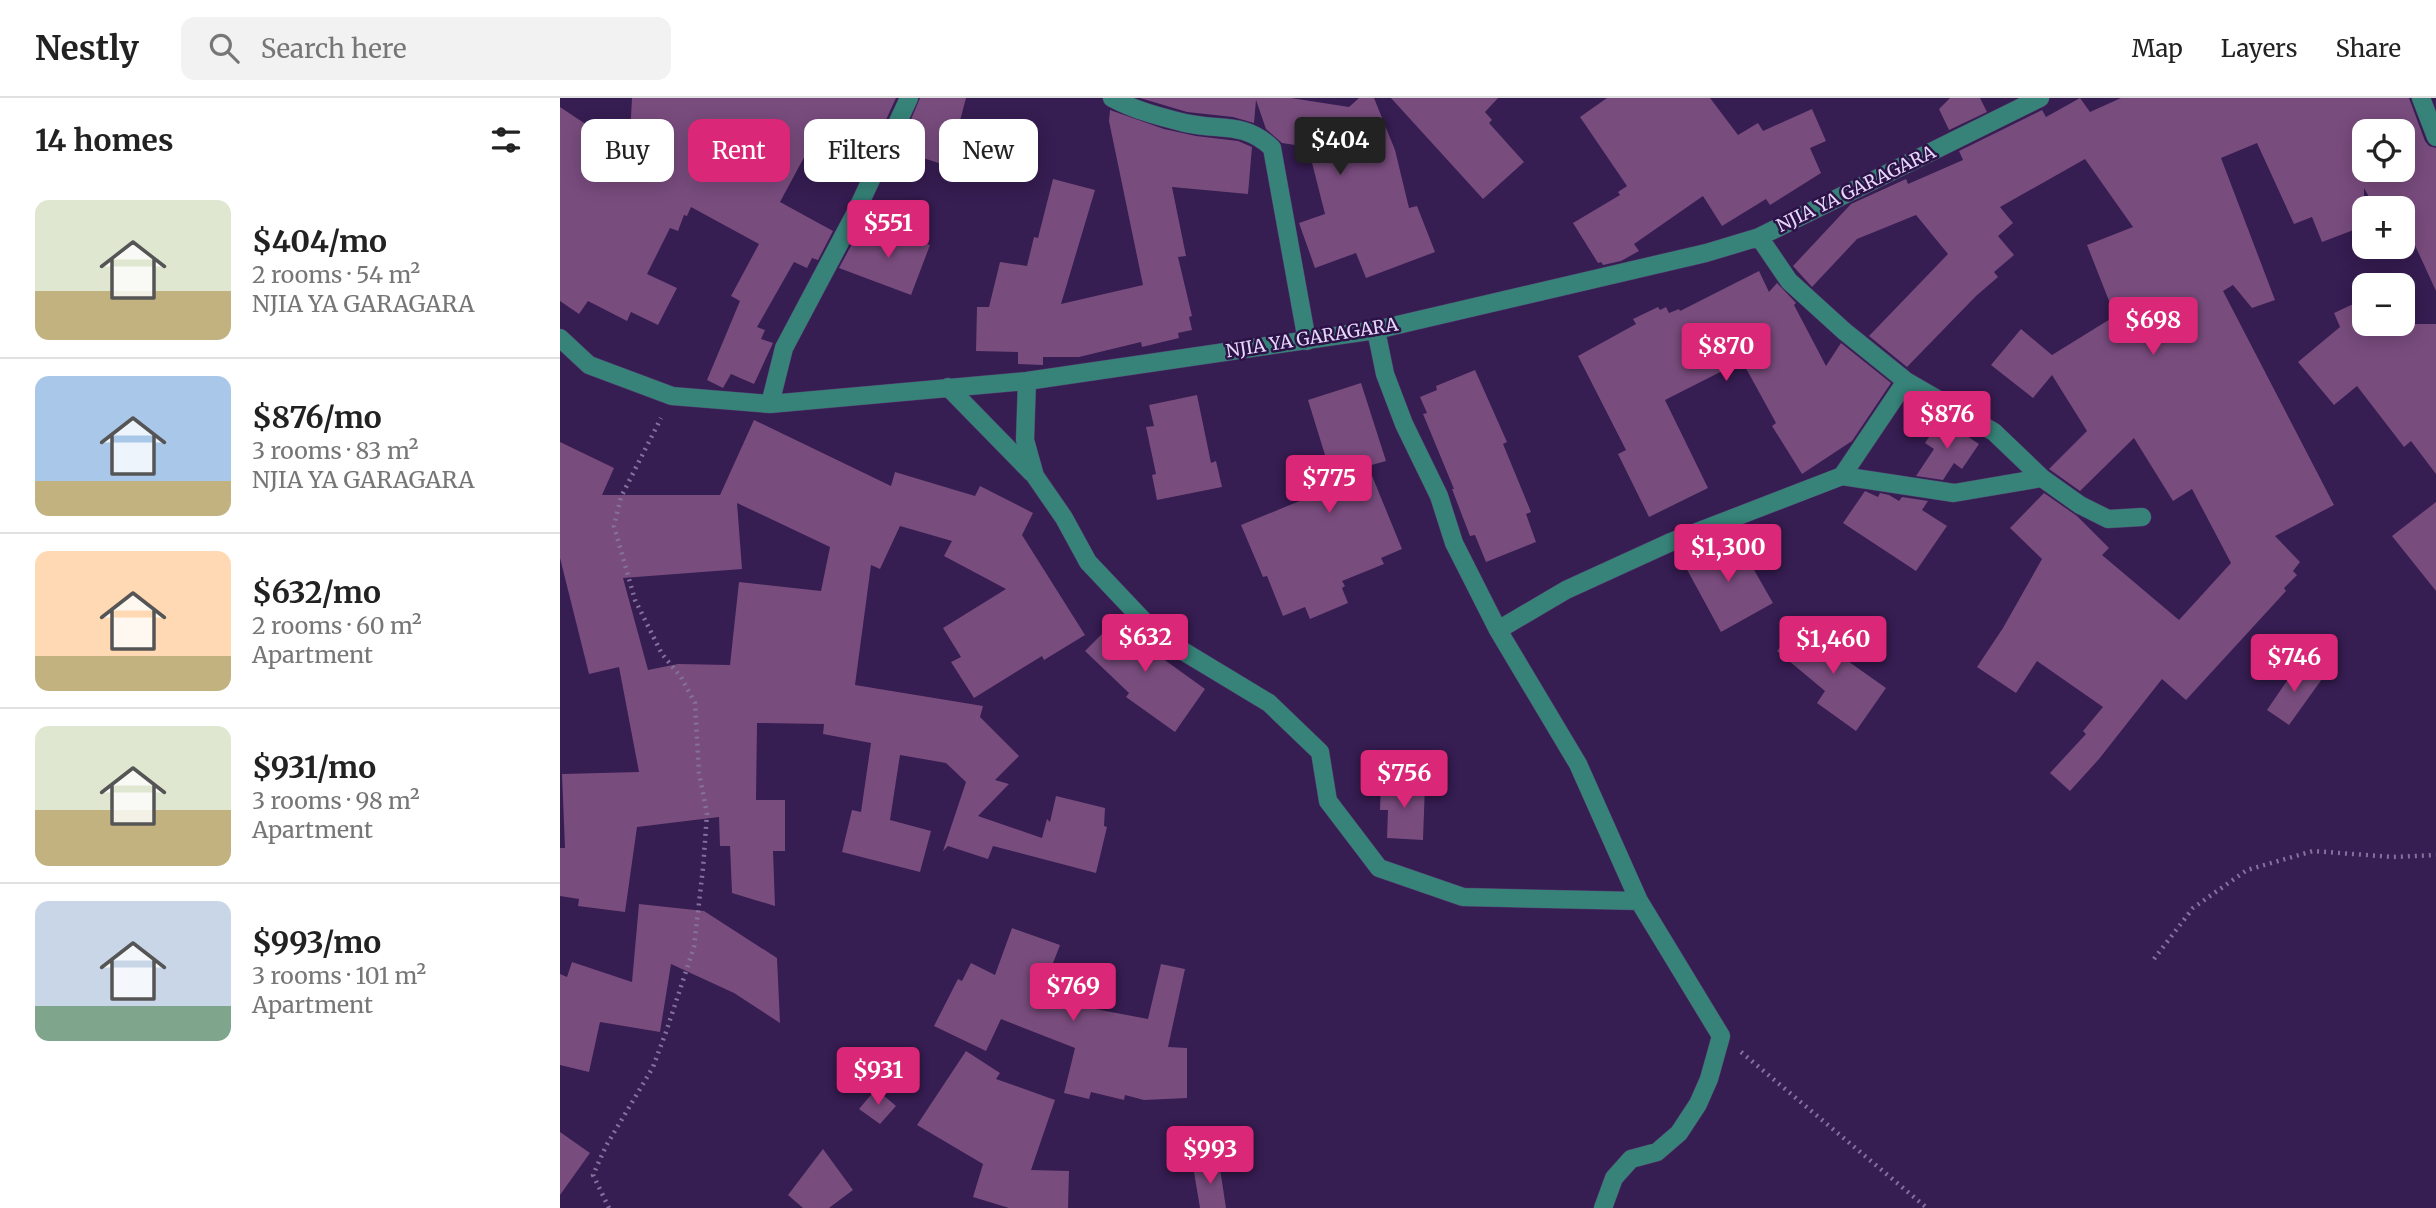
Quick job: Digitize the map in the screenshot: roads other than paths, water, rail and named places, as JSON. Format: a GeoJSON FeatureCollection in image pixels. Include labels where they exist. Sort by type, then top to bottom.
{"type":"FeatureCollection","features":[{"type":"Feature","properties":{"kind":"street"},"geometry":{"type":"LineString","coordinates":[[769,404],[784,348],[855,214],[909,98]]}},
{"type":"Feature","properties":{"kind":"street"},"geometry":{"type":"LineString","coordinates":[[1112,98],[1125,105],[1187,123],[1247,130],[1259,136],[1272,148],[1307,341]]}},
{"type":"Feature","properties":{"kind":"street","name":"NJIA YA GARAGARA"},"geometry":{"type":"LineString","coordinates":[[560,338],[589,365],[672,396],[769,404],[1027,381],[1376,330],[1688,258],[1759,237],[2040,98]]}},
{"type":"Feature","properties":{"kind":"street"},"geometry":{"type":"LineString","coordinates":[[2421,98],[2436,137]]}},
{"type":"Feature","properties":{"kind":"street"},"geometry":{"type":"LineString","coordinates":[[1759,237],[1789,281],[1844,331],[1906,381],[1994,432],[2042,478],[2080,505],[2108,519],[2143,517]]}},
{"type":"Feature","properties":{"kind":"street"},"geometry":{"type":"LineString","coordinates":[[1376,330],[1385,374],[1404,424],[1439,496],[1454,543],[1498,630],[1578,764],[1639,901],[1721,1036],[1710,1079],[1679,1133],[1657,1152],[1631,1159],[1614,1178],[1603,1208]]}},
{"type":"Feature","properties":{"kind":"street"},"geometry":{"type":"LineString","coordinates":[[1027,381],[1025,440],[1035,476]]}},
{"type":"Feature","properties":{"kind":"street"},"geometry":{"type":"LineString","coordinates":[[1842,476],[1906,381]]}},
{"type":"Feature","properties":{"kind":"street"},"geometry":{"type":"LineString","coordinates":[[948,387],[1035,476],[1064,518],[1088,562],[1158,636],[1269,703],[1320,752],[1328,801],[1378,868],[1463,897],[1639,901]]}},
{"type":"Feature","properties":{"kind":"street"},"geometry":{"type":"LineString","coordinates":[[1498,630],[1566,590],[1660,547],[1842,476],[1954,493],[2042,478]]}}]}
